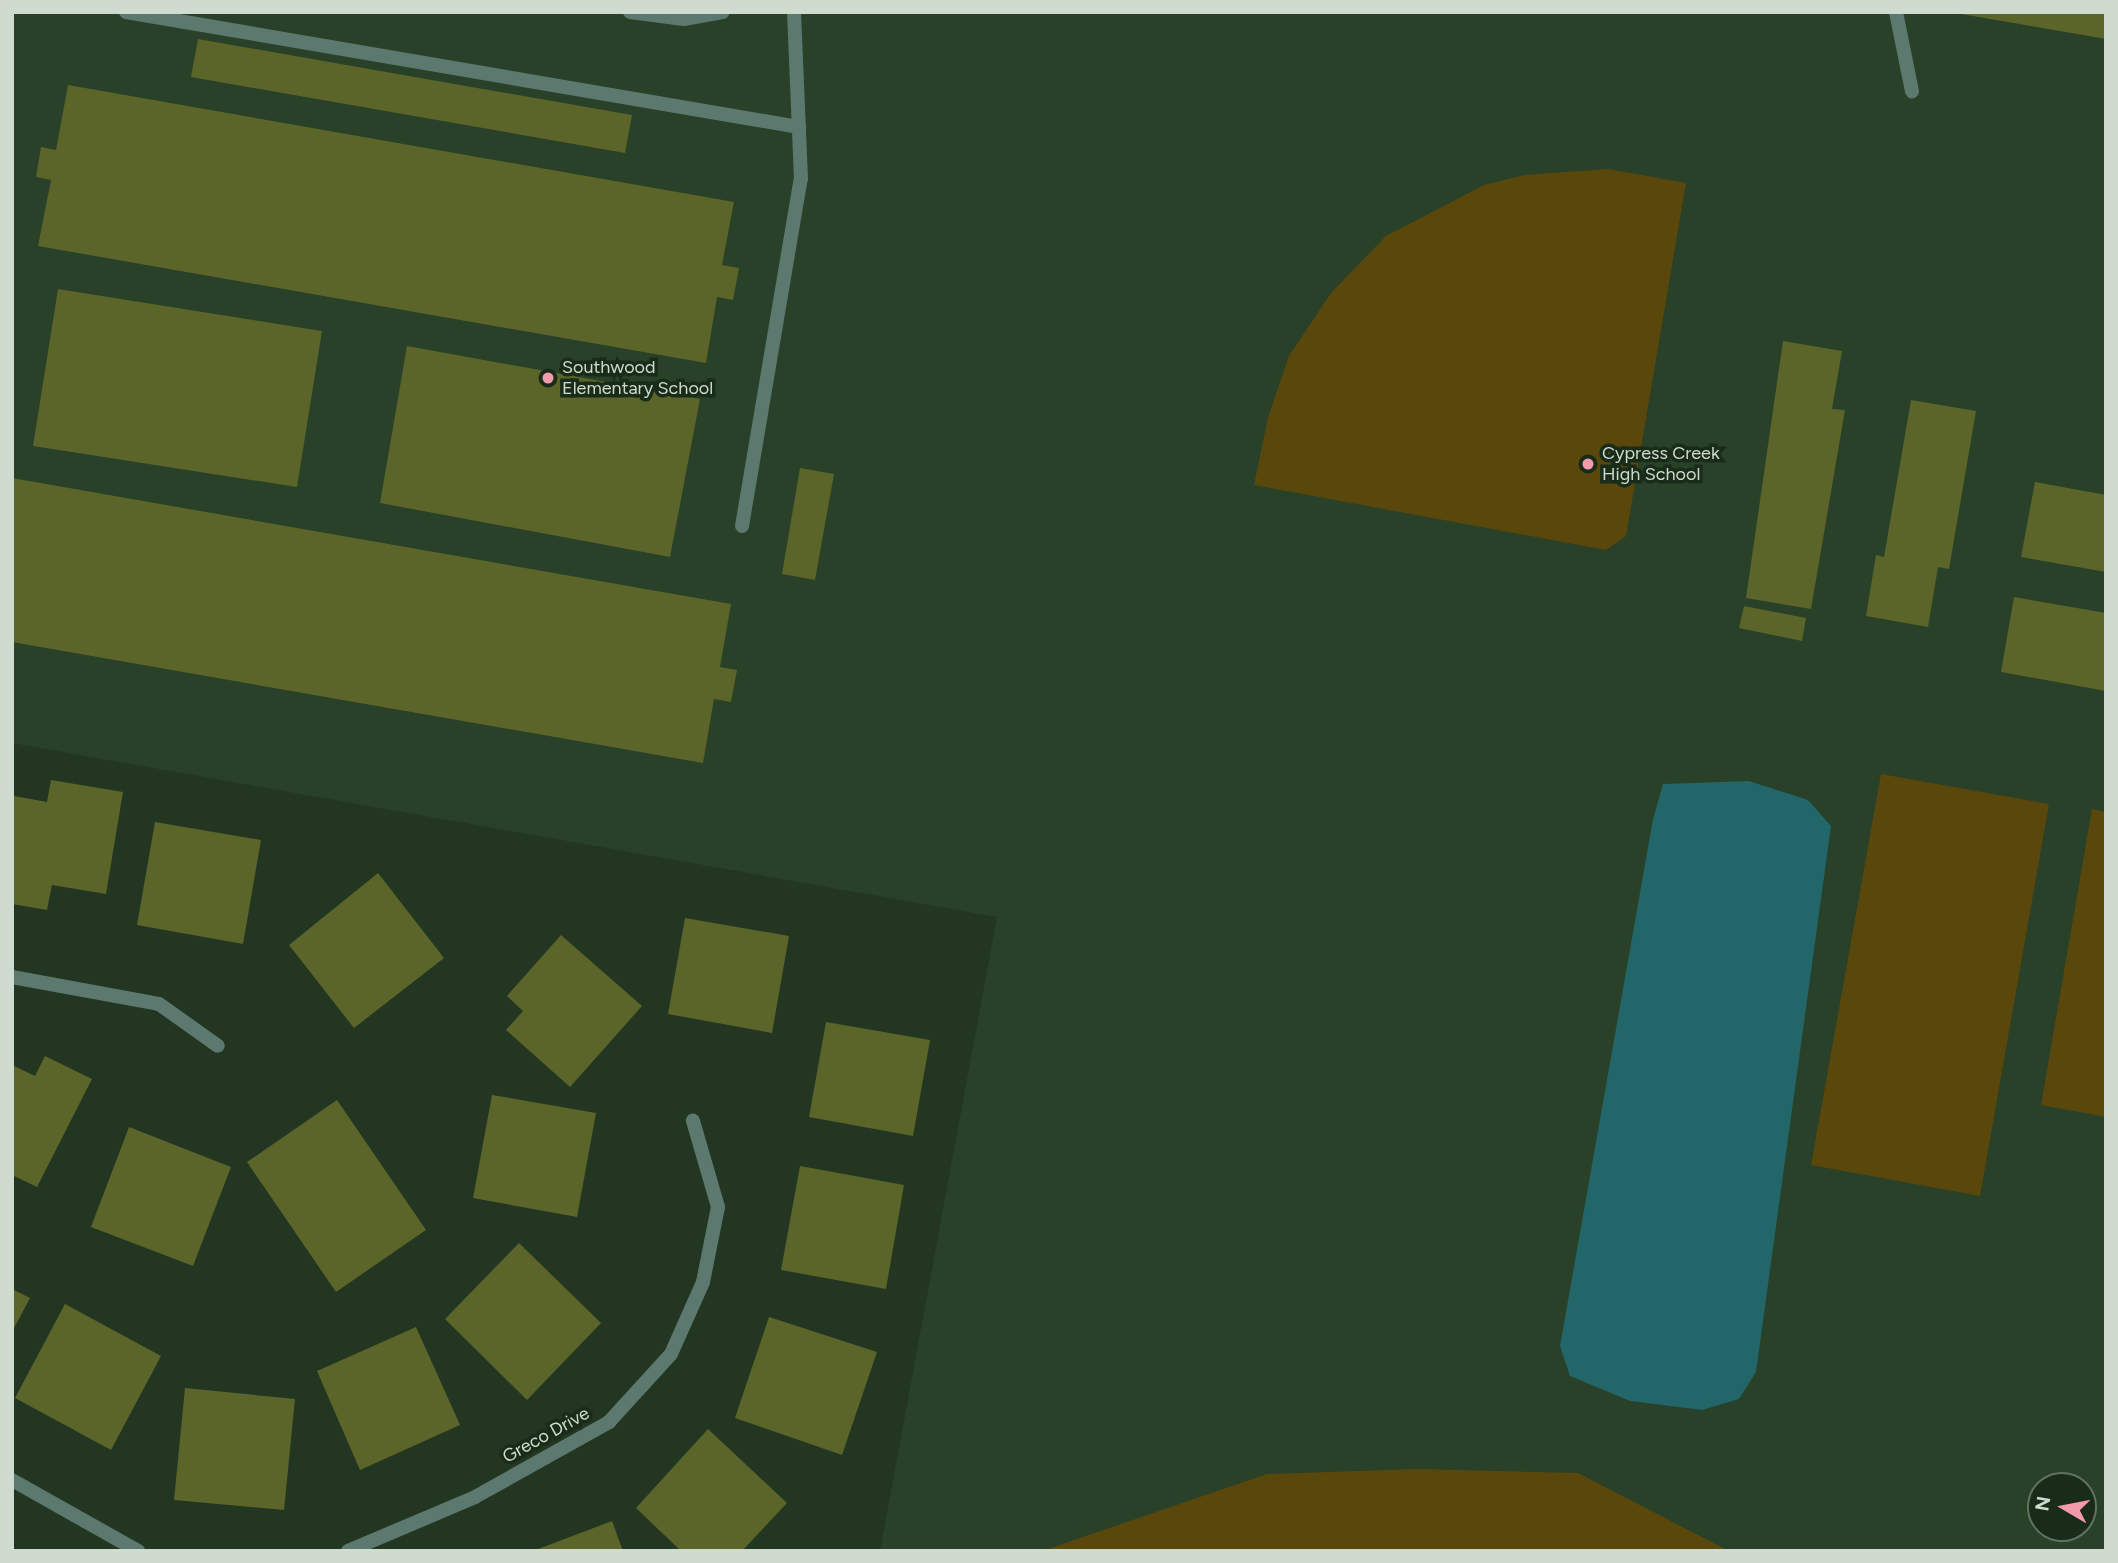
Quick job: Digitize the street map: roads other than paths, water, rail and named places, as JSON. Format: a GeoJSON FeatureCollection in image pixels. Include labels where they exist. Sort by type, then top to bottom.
{"type":"FeatureCollection","features":[{"type":"Feature","properties":{"kind":"street"},"geometry":{"type":"LineString","coordinates":[[126,12],[799,127]]}},
{"type":"Feature","properties":{"kind":"street"},"geometry":{"type":"LineString","coordinates":[[630,12],[684,19],[722,12]]}},
{"type":"Feature","properties":{"kind":"street"},"geometry":{"type":"LineString","coordinates":[[743,526],[801,179],[794,12]]}},
{"type":"Feature","properties":{"kind":"street"},"geometry":{"type":"LineString","coordinates":[[1896,12],[1912,91]]}},
{"type":"Feature","properties":{"kind":"street"},"geometry":{"type":"LineString","coordinates":[[12,977],[159,1004],[218,1046]]}},
{"type":"Feature","properties":{"kind":"street","name":"Greco Drive"},"geometry":{"type":"LineString","coordinates":[[348,1551],[475,1497],[609,1422],[671,1354],[703,1282],[718,1206],[693,1121]]}},
{"type":"Feature","properties":{"kind":"street"},"geometry":{"type":"LineString","coordinates":[[12,1480],[138,1551]]}},
{"type":"Feature","properties":{"kind":"water"},"geometry":{"type":"Polygon","coordinates":[[[1749,781],[1808,800],[1831,826],[1756,1372],[1739,1399],[1702,1410],[1630,1401],[1570,1376],[1560,1346],[1653,819],[1663,784],[1749,781]]]}},
{"type":"Feature","properties":{"kind":"place","name":"Southwood Elementary School"},"geometry":{"type":"Point","coordinates":[548,378]}},
{"type":"Feature","properties":{"kind":"place","name":"Cypress Creek High School"},"geometry":{"type":"Point","coordinates":[1588,464]}}]}
